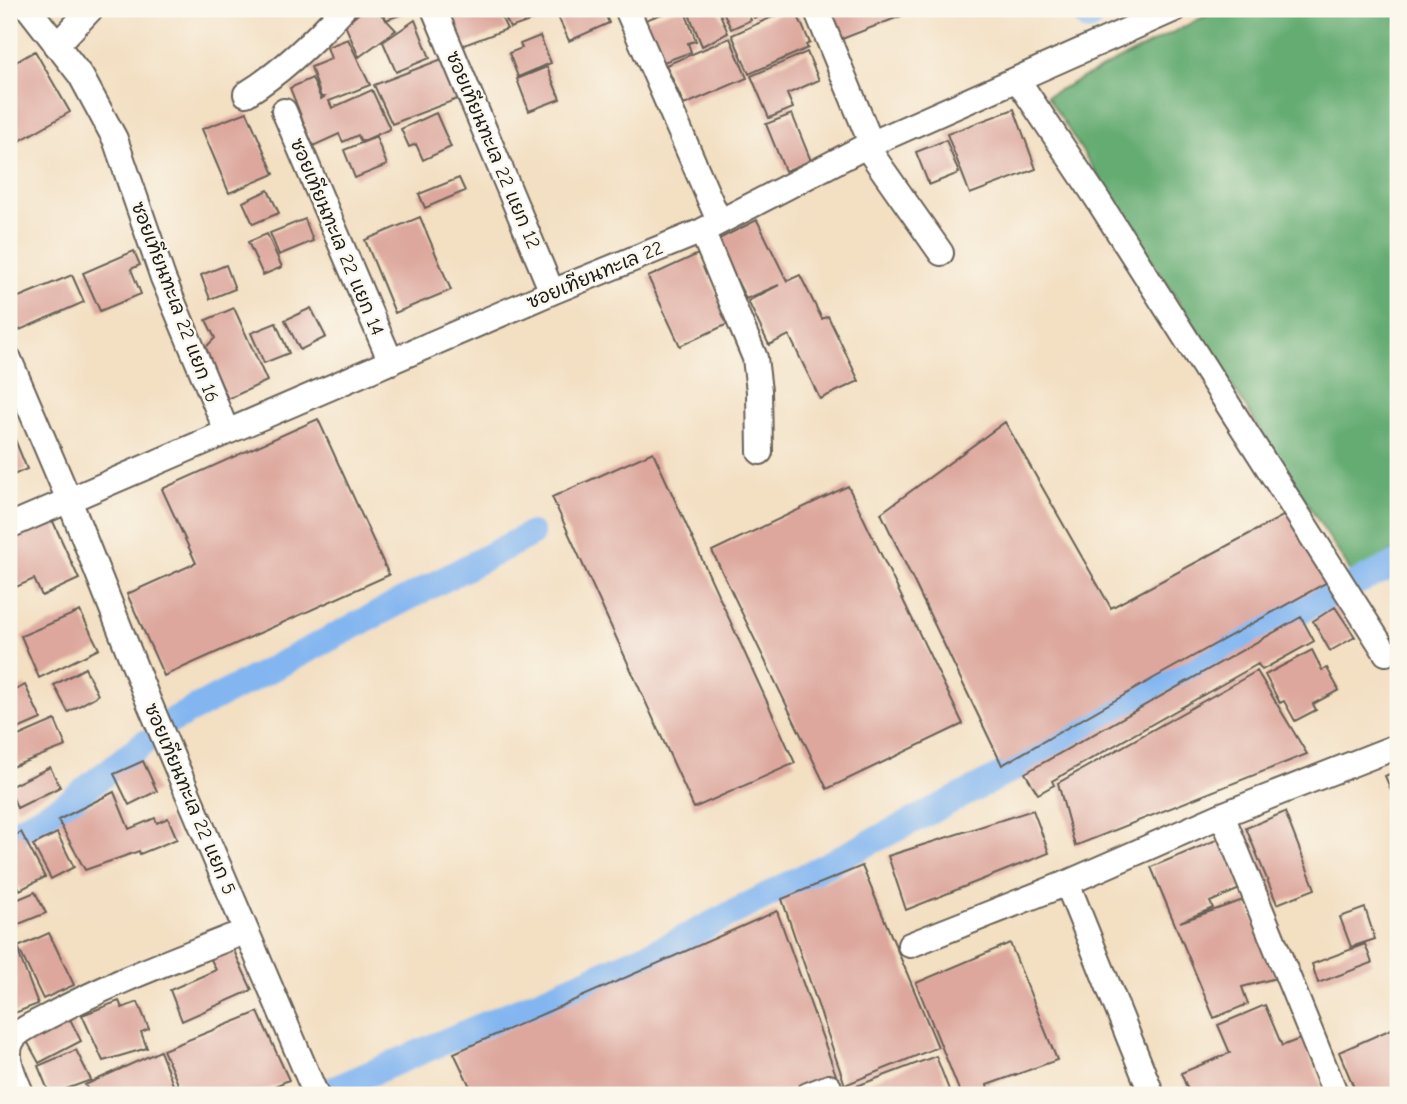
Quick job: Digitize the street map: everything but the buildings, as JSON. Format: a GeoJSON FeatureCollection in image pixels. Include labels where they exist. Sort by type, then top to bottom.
{"type":"FeatureCollection","features":[{"type":"Feature","properties":{"kind":"street","name":"ซอยเทียนทะเล 22 แยก 16"},"geometry":{"type":"LineString","coordinates":[[29,9],[80,76],[115,139],[163,278],[228,432]]}},
{"type":"Feature","properties":{"kind":"street"},"geometry":{"type":"LineString","coordinates":[[56,46],[91,9]]}},
{"type":"Feature","properties":{"kind":"street"},"geometry":{"type":"LineString","coordinates":[[246,94],[270,79],[315,41],[343,9]]}},
{"type":"Feature","properties":{"kind":"street","name":"ซอยเทียนทะเล 22 แยก 12"},"geometry":{"type":"LineString","coordinates":[[434,9],[552,292]]}},
{"type":"Feature","properties":{"kind":"street"},"geometry":{"type":"LineString","coordinates":[[627,9],[710,226],[755,358],[760,401],[761,452]]}},
{"type":"Feature","properties":{"kind":"street"},"geometry":{"type":"LineString","coordinates":[[816,9],[869,144],[942,253]]}},
{"type":"Feature","properties":{"kind":"street","name":"ซอยเทียนทะเล 22"},"geometry":{"type":"LineString","coordinates":[[9,526],[710,226],[869,144],[1175,9]]}},
{"type":"Feature","properties":{"kind":"street"},"geometry":{"type":"LineString","coordinates":[[1017,79],[1096,197],[1386,653]]}},
{"type":"Feature","properties":{"kind":"street","name":"ซอยเทียนทะเล 22 แยก 14"},"geometry":{"type":"LineString","coordinates":[[284,111],[391,362]]}},
{"type":"Feature","properties":{"kind":"street","name":"ซอยเทียนทะเล 22 แยก 5"},"geometry":{"type":"LineString","coordinates":[[9,359],[69,500],[148,699],[316,1095]]}},
{"type":"Feature","properties":{"kind":"street"},"geometry":{"type":"LineString","coordinates":[[910,945],[1067,883],[1222,815],[1398,746]]}},
{"type":"Feature","properties":{"kind":"street"},"geometry":{"type":"LineString","coordinates":[[1222,815],[1336,1095]]}},
{"type":"Feature","properties":{"kind":"street"},"geometry":{"type":"LineString","coordinates":[[1067,883],[1152,1095]]}},
{"type":"Feature","properties":{"kind":"street"},"geometry":{"type":"LineString","coordinates":[[22,1095],[10,1068],[13,1038],[89,995],[246,931]]}},
{"type":"Feature","properties":{"kind":"green space"},"geometry":{"type":"Polygon","coordinates":[[[1219,9],[1398,9],[1398,548],[1353,575],[1047,96],[1219,9]]]}},
{"type":"Feature","properties":{"kind":"waterway"},"geometry":{"type":"LineString","coordinates":[[1081,9],[1089,19]]}},
{"type":"Feature","properties":{"kind":"waterway"},"geometry":{"type":"LineString","coordinates":[[173,720],[531,534]]}},
{"type":"Feature","properties":{"kind":"waterway"},"geometry":{"type":"LineString","coordinates":[[320,1095],[670,945],[994,779],[1326,597],[1398,563]]}},
{"type":"Feature","properties":{"kind":"waterway"},"geometry":{"type":"LineString","coordinates":[[9,835],[69,802],[144,743]]}}]}
